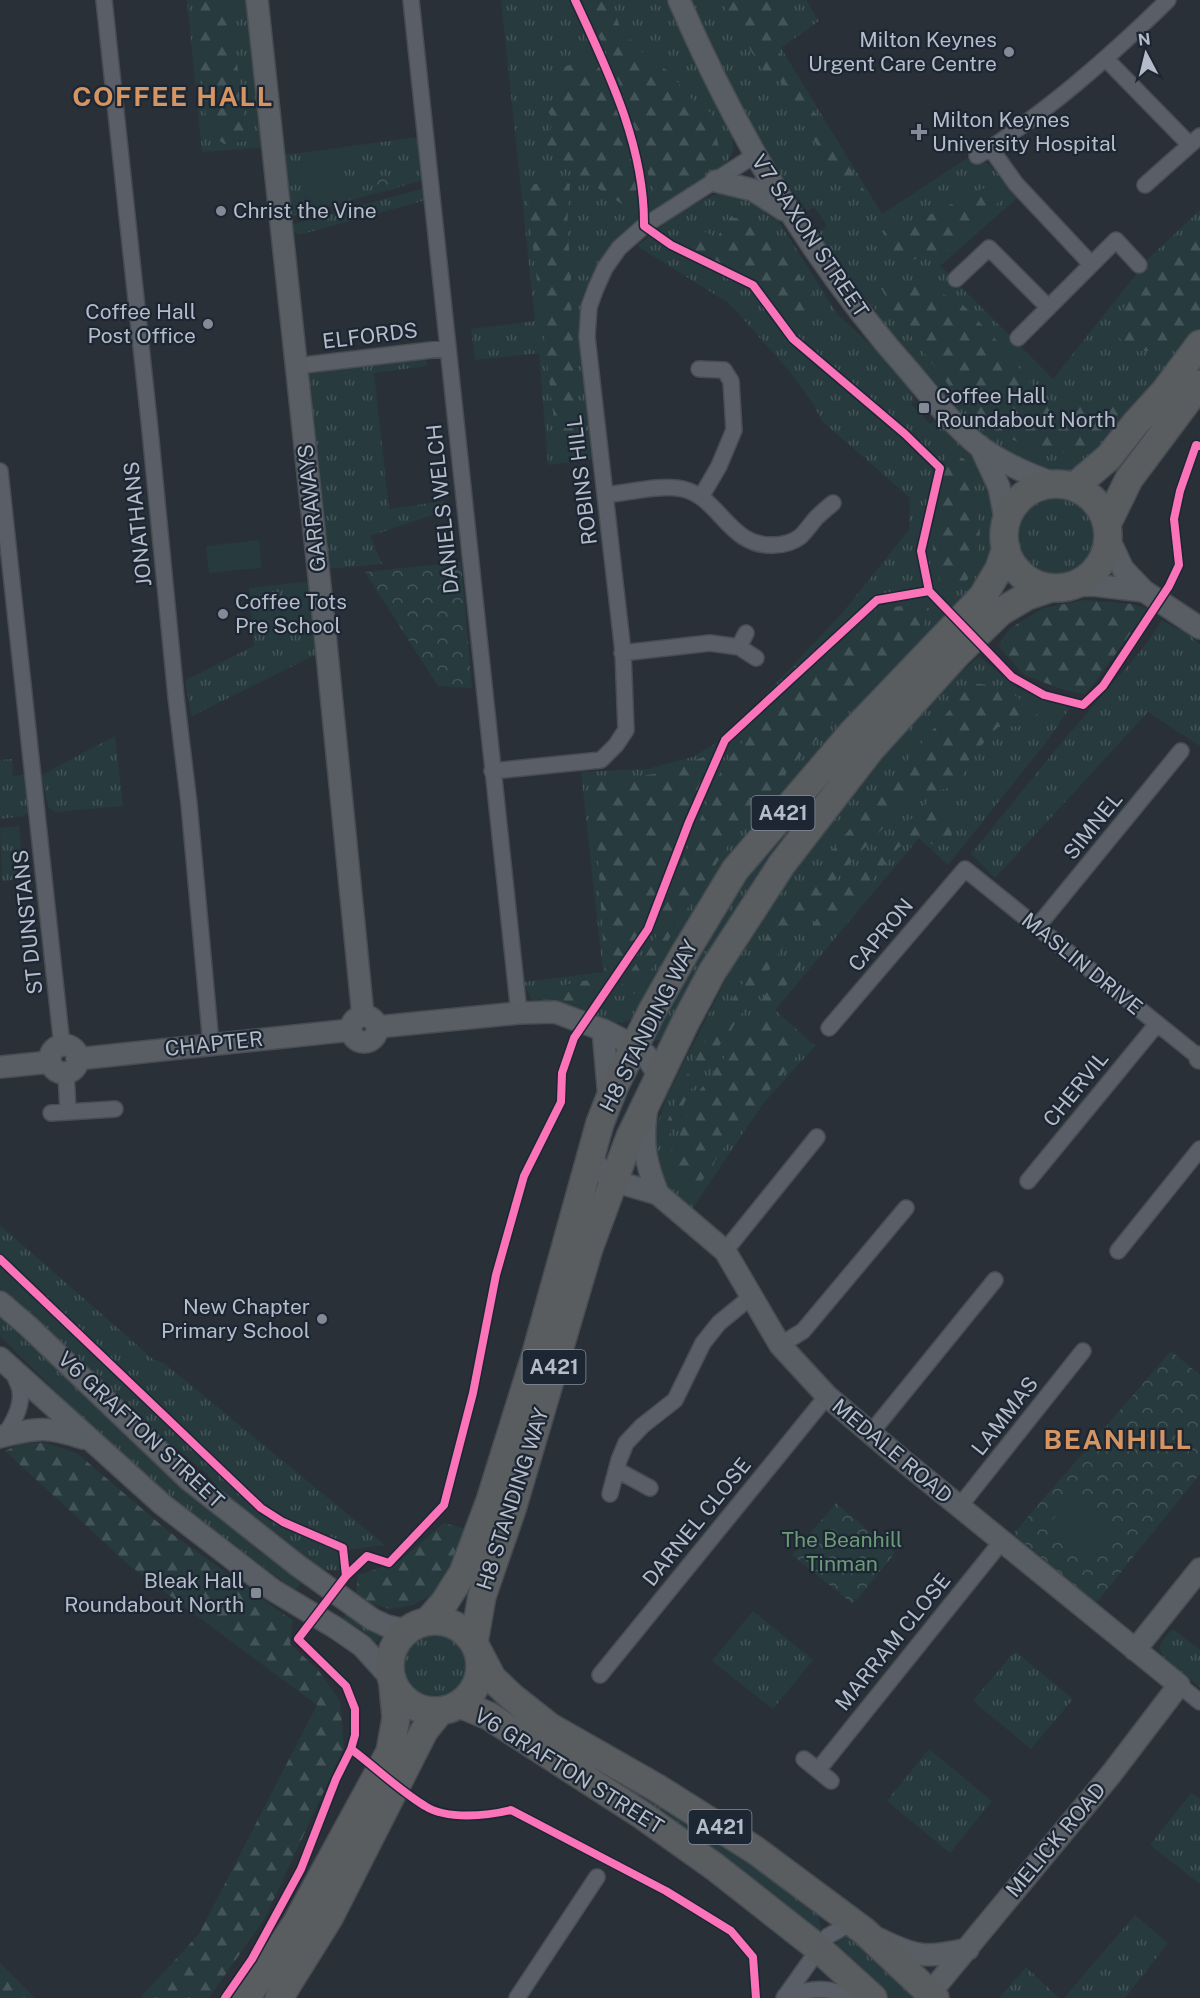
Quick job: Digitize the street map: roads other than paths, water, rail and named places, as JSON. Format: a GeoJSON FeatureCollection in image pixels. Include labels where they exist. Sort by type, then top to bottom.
{"type":"FeatureCollection","features":[{"type":"Feature","properties":{"kind":"highway","name":"A421"},"geometry":{"type":"LineString","coordinates":[[1060,587],[1082,581],[1101,563],[1106,550],[1108,531],[1129,479],[1155,443],[1200,344]]}},
{"type":"Feature","properties":{"kind":"highway","name":"A421"},"geometry":{"type":"LineString","coordinates":[[1006,535],[1015,505],[1030,491],[1043,486],[1065,485],[1109,457],[1135,423],[1200,384]]}},
{"type":"Feature","properties":{"kind":"highway"},"geometry":{"type":"LineString","coordinates":[[1065,485],[1085,493],[1095,501],[1103,512],[1108,531]]}},
{"type":"Feature","properties":{"kind":"highway"},"geometry":{"type":"LineString","coordinates":[[1006,535],[1012,562],[1022,575],[1035,583],[1060,587]]}},
{"type":"Feature","properties":{"kind":"highway","name":"H8 STANDING WAY"},"geometry":{"type":"LineString","coordinates":[[985,611],[983,596],[999,569],[1006,535]]}},
{"type":"Feature","properties":{"kind":"highway","name":"H8 STANDING WAY"},"geometry":{"type":"LineString","coordinates":[[501,1505],[536,1358],[577,1206],[602,1170],[637,1138],[647,1075],[686,951],[735,870],[852,733],[951,646],[985,611],[1060,587]]}},
{"type":"Feature","properties":{"kind":"highway","name":"H8 STANDING WAY"},"geometry":{"type":"LineString","coordinates":[[476,1648],[485,1549],[589,1248],[602,1170],[608,1098],[647,1075],[685,1023],[712,972],[782,864],[951,646]]}},
{"type":"Feature","properties":{"kind":"highway","name":"H8 STANDING WAY"},"geometry":{"type":"LineString","coordinates":[[417,1625],[453,1590],[463,1573],[485,1549]]}},
{"type":"Feature","properties":{"kind":"highway","name":"A421"},"geometry":{"type":"LineString","coordinates":[[246,1998],[377,1798],[399,1756],[450,1708],[471,1694],[478,1682],[480,1668],[476,1648],[465,1632],[454,1624],[442,1621],[417,1625],[397,1640],[391,1652],[389,1664],[399,1756]]}},
{"type":"Feature","properties":{"kind":"highway","name":"V6 GRAFTON STREET"},"geometry":{"type":"LineString","coordinates":[[476,1648],[492,1678],[512,1697],[544,1737]]}},
{"type":"Feature","properties":{"kind":"highway","name":"A421"},"geometry":{"type":"LineString","coordinates":[[391,1681],[401,1696],[412,1706],[425,1711],[450,1708]]}},
{"type":"Feature","properties":{"kind":"highway","name":"V6 GRAFTON STREET"},"geometry":{"type":"LineString","coordinates":[[450,1708],[489,1716],[544,1737],[569,1753],[706,1817],[859,1928],[931,1997]]}},
{"type":"Feature","properties":{"kind":"highway","name":"V6 GRAFTON STREET"},"geometry":{"type":"LineString","coordinates":[[569,1753],[642,1815],[823,1942],[873,1998]]}},
{"type":"Feature","properties":{"kind":"highway","name":"A421"},"geometry":{"type":"LineString","coordinates":[[279,1998],[330,1916],[377,1798]]}},
{"type":"Feature","properties":{"kind":"street","name":"JONATHANS"},"geometry":{"type":"LineString","coordinates":[[104,0],[189,804],[211,1044]]}},
{"type":"Feature","properties":{"kind":"street","name":"GARRAWAYS"},"geometry":{"type":"LineString","coordinates":[[257,0],[364,1024]]}},
{"type":"Feature","properties":{"kind":"street","name":"DANIELS WELCH"},"geometry":{"type":"LineString","coordinates":[[411,0],[519,1013]]}},
{"type":"Feature","properties":{"kind":"street","name":"V7 SAXON STREET"},"geometry":{"type":"LineString","coordinates":[[679,0],[696,40],[755,155],[835,280],[866,321],[938,405],[980,446],[1027,474],[1065,485]]}},
{"type":"Feature","properties":{"kind":"street"},"geometry":{"type":"LineString","coordinates":[[1091,264],[984,152],[1061,97],[1106,59],[1168,0]]}},
{"type":"Feature","properties":{"kind":"street"},"geometry":{"type":"LineString","coordinates":[[1106,59],[1195,140],[1145,185]]}},
{"type":"Feature","properties":{"kind":"street","name":"ROBINS HILL"},"geometry":{"type":"LineString","coordinates":[[492,771],[600,760],[616,745],[626,730],[622,653],[587,337],[590,307],[605,268],[619,248],[644,226],[755,155]]}},
{"type":"Feature","properties":{"kind":"street"},"geometry":{"type":"LineString","coordinates":[[716,182],[753,190],[792,215]]}},
{"type":"Feature","properties":{"kind":"street"},"geometry":{"type":"LineString","coordinates":[[1018,338],[1116,240],[1139,265]]}},
{"type":"Feature","properties":{"kind":"street"},"geometry":{"type":"LineString","coordinates":[[956,279],[989,248],[1048,308]]}},
{"type":"Feature","properties":{"kind":"street","name":"ELFORDS"},"geometry":{"type":"LineString","coordinates":[[296,366],[448,348]]}},
{"type":"Feature","properties":{"kind":"street"},"geometry":{"type":"LineString","coordinates":[[699,369],[724,370],[731,381],[734,430],[719,466],[701,497]]}},
{"type":"Feature","properties":{"kind":"street","name":"V7 SAXON STREET"},"geometry":{"type":"LineString","coordinates":[[980,446],[999,487],[1006,535]]}},
{"type":"Feature","properties":{"kind":"street","name":"ST DUNSTANS"},"geometry":{"type":"LineString","coordinates":[[0,471],[68,1111]]}},
{"type":"Feature","properties":{"kind":"street"},"geometry":{"type":"LineString","coordinates":[[605,495],[666,488],[683,489],[701,497],[746,540],[765,546],[783,545],[800,536],[833,503]]}},
{"type":"Feature","properties":{"kind":"street"},"geometry":{"type":"LineString","coordinates":[[1108,531],[1123,568],[1145,592],[1192,623]]}},
{"type":"Feature","properties":{"kind":"street"},"geometry":{"type":"LineString","coordinates":[[1060,587],[1093,585],[1145,592]]}},
{"type":"Feature","properties":{"kind":"street"},"geometry":{"type":"LineString","coordinates":[[622,653],[743,640],[756,658]]}},
{"type":"Feature","properties":{"kind":"street","name":"SIMNEL"},"geometry":{"type":"LineString","coordinates":[[1037,927],[1181,751]]}},
{"type":"Feature","properties":{"kind":"street","name":"MASLIN DRIVE"},"geometry":{"type":"LineString","coordinates":[[965,869],[1200,1058]]}},
{"type":"Feature","properties":{"kind":"street","name":"CAPRON"},"geometry":{"type":"LineString","coordinates":[[829,1028],[965,869]]}},
{"type":"Feature","properties":{"kind":"street","name":"CHAPTER"},"geometry":{"type":"LineString","coordinates":[[0,1067],[211,1044],[364,1024],[555,1012],[603,1030],[647,1075]]}},
{"type":"Feature","properties":{"kind":"street","name":"CHERVIL"},"geometry":{"type":"LineString","coordinates":[[1028,1181],[1157,1024]]}},
{"type":"Feature","properties":{"kind":"street"},"geometry":{"type":"LineString","coordinates":[[603,1030],[608,1098]]}},
{"type":"Feature","properties":{"kind":"street"},"geometry":{"type":"LineString","coordinates":[[51,1113],[115,1109]]}},
{"type":"Feature","properties":{"kind":"street"},"geometry":{"type":"LineString","coordinates":[[725,1251],[817,1137]]}},
{"type":"Feature","properties":{"kind":"street"},"geometry":{"type":"LineString","coordinates":[[637,1138],[658,1194]]}},
{"type":"Feature","properties":{"kind":"street"},"geometry":{"type":"LineString","coordinates":[[1118,1251],[1200,1149]]}},
{"type":"Feature","properties":{"kind":"street","name":"MEDALE ROAD"},"geometry":{"type":"LineString","coordinates":[[602,1170],[658,1194],[725,1251],[780,1345],[826,1396],[1200,1702]]}},
{"type":"Feature","properties":{"kind":"street"},"geometry":{"type":"LineString","coordinates":[[780,1345],[803,1331],[906,1208]]}},
{"type":"Feature","properties":{"kind":"street"},"geometry":{"type":"LineString","coordinates":[[870,1434],[995,1280]]}},
{"type":"Feature","properties":{"kind":"street"},"geometry":{"type":"LineString","coordinates":[[610,1494],[626,1443],[642,1426],[675,1400],[703,1343],[719,1323],[752,1296]]}},
{"type":"Feature","properties":{"kind":"street","name":"V6 GRAFTON STREET"},"geometry":{"type":"LineString","coordinates":[[0,1302],[188,1479],[312,1576],[372,1619],[387,1626],[417,1625]]}},
{"type":"Feature","properties":{"kind":"street","name":"LAMMAS"},"geometry":{"type":"LineString","coordinates":[[959,1507],[1083,1351]]}},
{"type":"Feature","properties":{"kind":"street"},"geometry":{"type":"LineString","coordinates":[[2,1438],[20,1405],[21,1391],[5,1363]]}},
{"type":"Feature","properties":{"kind":"street","name":"V6 GRAFTON STREET"},"geometry":{"type":"LineString","coordinates":[[5,1363],[163,1505],[273,1590],[362,1646],[391,1681]]}},
{"type":"Feature","properties":{"kind":"street","name":"DARNEL CLOSE"},"geometry":{"type":"LineString","coordinates":[[600,1675],[826,1396]]}},
{"type":"Feature","properties":{"kind":"street"},"geometry":{"type":"LineString","coordinates":[[2,1438],[34,1428],[61,1431],[90,1440]]}},
{"type":"Feature","properties":{"kind":"street"},"geometry":{"type":"LineString","coordinates":[[617,1470],[650,1488]]}},
{"type":"Feature","properties":{"kind":"street","name":"MARRAM CLOSE"},"geometry":{"type":"LineString","coordinates":[[818,1770],[1002,1541]]}},
{"type":"Feature","properties":{"kind":"street"},"geometry":{"type":"LineString","coordinates":[[1135,1650],[1200,1569]]}},
{"type":"Feature","properties":{"kind":"street","name":"MELICK ROAD"},"geometry":{"type":"LineString","coordinates":[[931,1997],[1112,1773],[1179,1685]]}},
{"type":"Feature","properties":{"kind":"street"},"geometry":{"type":"LineString","coordinates":[[804,1759],[831,1781]]}},
{"type":"Feature","properties":{"kind":"street","name":"V6 GRAFTON STREET"},"geometry":{"type":"LineString","coordinates":[[782,1871],[822,1913],[829,1927],[823,1942]]}},
{"type":"Feature","properties":{"kind":"street"},"geometry":{"type":"LineString","coordinates":[[517,1998],[597,1876]]}},
{"type":"Feature","properties":{"kind":"street"},"geometry":{"type":"LineString","coordinates":[[784,1997],[823,1942],[844,1927],[859,1928],[918,1955],[938,1956],[968,1949]]}},
{"type":"Feature","properties":{"kind":"street"},"geometry":{"type":"LineString","coordinates":[[784,1997],[820,1988],[854,1998]]}},
{"type":"Feature","properties":{"kind":"place","name":"Milton Keynes Urgent Care Centre"},"geometry":{"type":"Point","coordinates":[1009,52]}},
{"type":"Feature","properties":{"kind":"place","name":"Milton Keynes University Hospital"},"geometry":{"type":"Point","coordinates":[919,132]}},
{"type":"Feature","properties":{"kind":"place","name":"Christ the Vine"},"geometry":{"type":"Point","coordinates":[221,211]}},
{"type":"Feature","properties":{"kind":"place","name":"Coffee Hall Post Office"},"geometry":{"type":"Point","coordinates":[208,324]}},
{"type":"Feature","properties":{"kind":"place","name":"Coffee Hall Roundabout North"},"geometry":{"type":"Point","coordinates":[924,408]}},
{"type":"Feature","properties":{"kind":"place","name":"Coffee Tots Pre School"},"geometry":{"type":"Point","coordinates":[223,614]}},
{"type":"Feature","properties":{"kind":"place","name":"New Chapter Primary School"},"geometry":{"type":"Point","coordinates":[322,1319]}},
{"type":"Feature","properties":{"kind":"place","name":"Bleak Hall Roundabout North"},"geometry":{"type":"Point","coordinates":[256,1593]}},
{"type":"Feature","properties":{"kind":"district","name":"COFFEE HALL"},"geometry":{"type":"Point","coordinates":[173,97]}},
{"type":"Feature","properties":{"kind":"district","name":"BEANHILL"},"geometry":{"type":"Point","coordinates":[1118,1440]}},
{"type":"Feature","properties":{"kind":"park label","name":"The Beanhill Tinman"},"geometry":{"type":"Point","coordinates":[842,1552]}}]}
